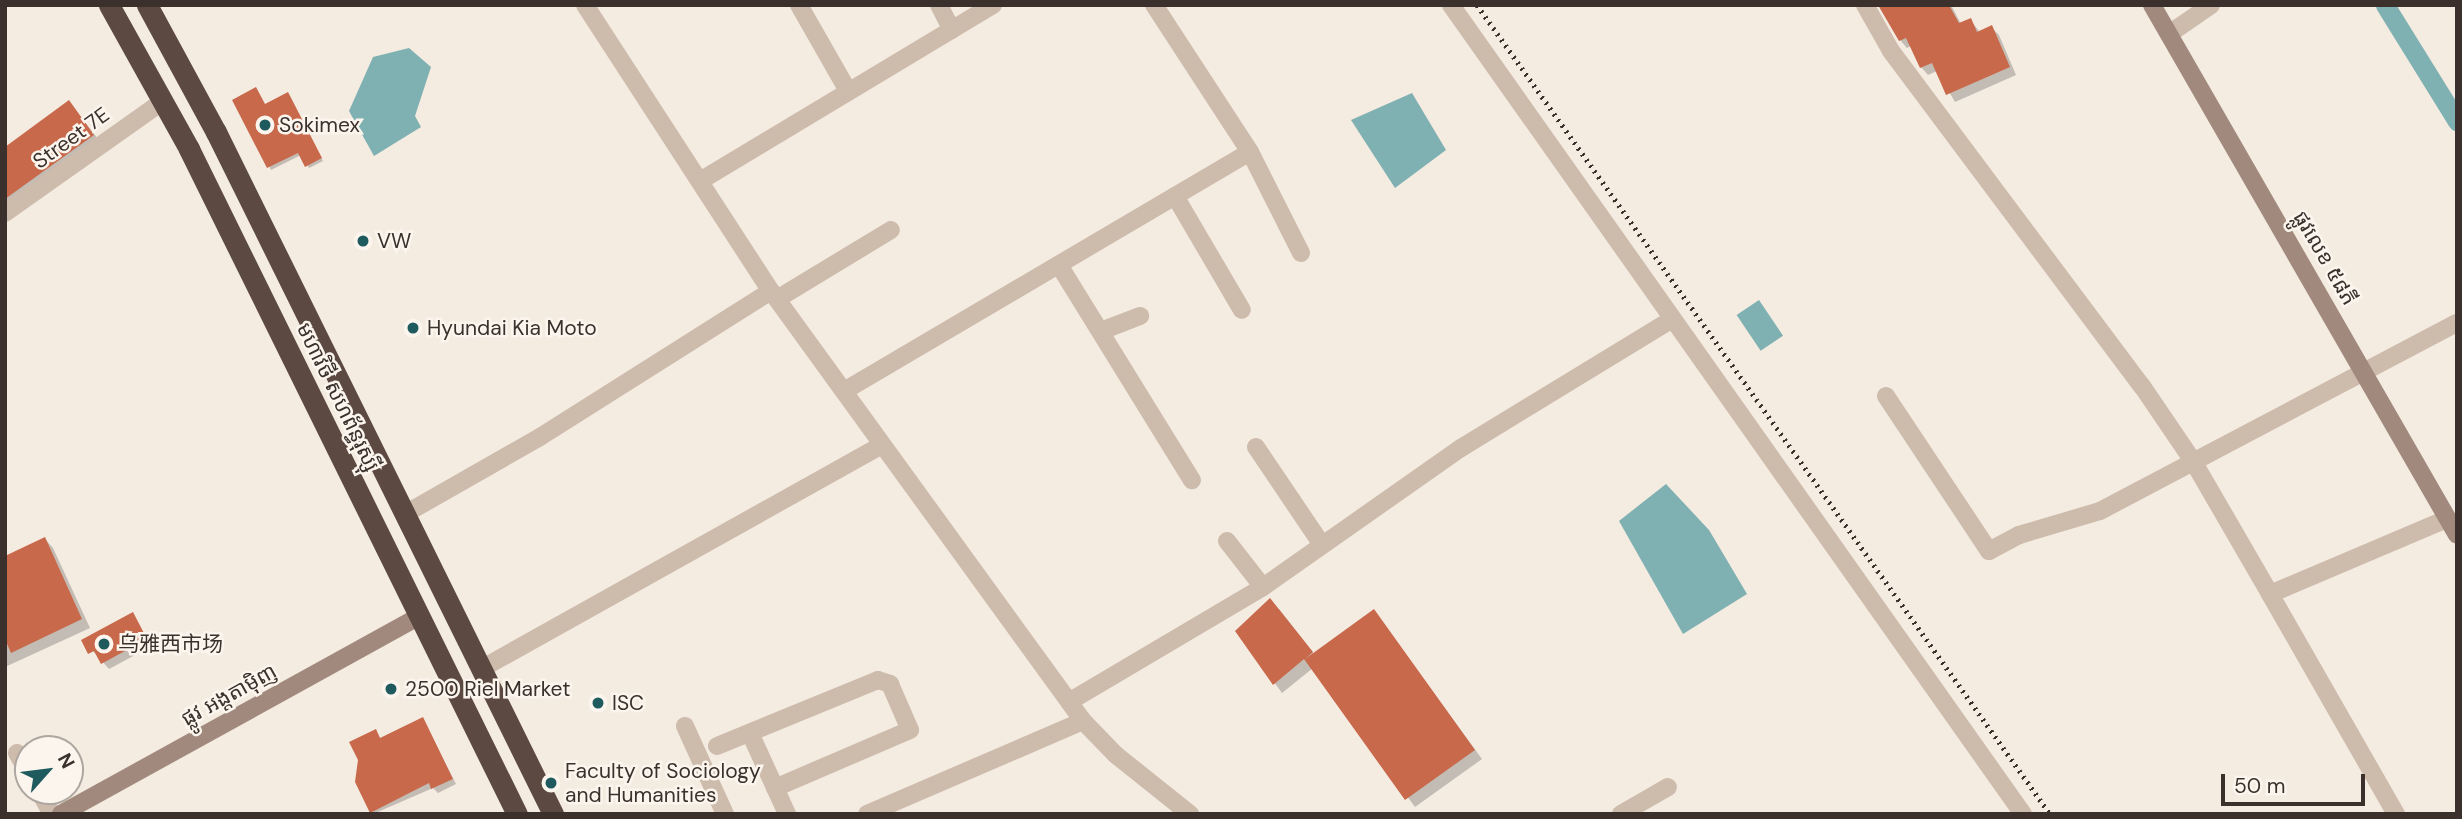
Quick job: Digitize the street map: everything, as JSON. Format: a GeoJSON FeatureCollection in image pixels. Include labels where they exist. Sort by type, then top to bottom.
{"type":"FeatureCollection","features":[{"type":"Feature","properties":{"kind":"highway","name":"មហាវិថី សហព័ន្ធរុស្ស៊ី"},"geometry":{"type":"LineString","coordinates":[[109,5],[163,101],[517,814]]}},
{"type":"Feature","properties":{"kind":"highway","name":"មហាវិថី សហព័ន្ធរុស្ស៊ី"},"geometry":{"type":"LineString","coordinates":[[147,5],[216,132],[553,814]]}},
{"type":"Feature","properties":{"kind":"highway"},"geometry":{"type":"LineString","coordinates":[[310,394],[339,381]]}},
{"type":"Feature","properties":{"kind":"street"},"geometry":{"type":"LineString","coordinates":[[585,5],[774,295],[881,445],[1072,700],[1083,721],[1116,755],[1190,814]]}},
{"type":"Feature","properties":{"kind":"street"},"geometry":{"type":"LineString","coordinates":[[799,5],[847,89]]}},
{"type":"Feature","properties":{"kind":"street"},"geometry":{"type":"LineString","coordinates":[[939,5],[952,30]]}},
{"type":"Feature","properties":{"kind":"street"},"geometry":{"type":"LineString","coordinates":[[700,181],[847,89],[993,5]]}},
{"type":"Feature","properties":{"kind":"street"},"geometry":{"type":"LineString","coordinates":[[1154,5],[1250,152],[1301,253]]}},
{"type":"Feature","properties":{"kind":"street"},"geometry":{"type":"LineString","coordinates":[[1451,5],[2023,814]]}},
{"type":"Feature","properties":{"kind":"street"},"geometry":{"type":"LineString","coordinates":[[1865,5],[1891,51],[2193,461],[2396,814]]}},
{"type":"Feature","properties":{"kind":"street","name":"ផ្លូវលេខ ៥៨ភី"},"geometry":{"type":"LineString","coordinates":[[2152,5],[2457,535]]}},
{"type":"Feature","properties":{"kind":"street"},"geometry":{"type":"LineString","coordinates":[[2169,34],[2211,5]]}},
{"type":"Feature","properties":{"kind":"street","name":"Street 7E"},"geometry":{"type":"LineString","coordinates":[[5,213],[163,101]]}},
{"type":"Feature","properties":{"kind":"street"},"geometry":{"type":"LineString","coordinates":[[844,391],[1250,152]]}},
{"type":"Feature","properties":{"kind":"street"},"geometry":{"type":"LineString","coordinates":[[1175,196],[1242,310]]}},
{"type":"Feature","properties":{"kind":"street"},"geometry":{"type":"LineString","coordinates":[[405,514],[540,437],[774,295],[891,230]]}},
{"type":"Feature","properties":{"kind":"street"},"geometry":{"type":"LineString","coordinates":[[1059,265],[1192,480]]}},
{"type":"Feature","properties":{"kind":"street"},"geometry":{"type":"LineString","coordinates":[[1101,331],[1140,316]]}},
{"type":"Feature","properties":{"kind":"street"},"geometry":{"type":"LineString","coordinates":[[1072,700],[1263,587],[1461,448],[1672,319]]}},
{"type":"Feature","properties":{"kind":"street"},"geometry":{"type":"LineString","coordinates":[[1886,396],[1989,551],[2019,535],[2100,512],[2457,323]]}},
{"type":"Feature","properties":{"kind":"street"},"geometry":{"type":"LineString","coordinates":[[481,669],[881,445]]}},
{"type":"Feature","properties":{"kind":"street"},"geometry":{"type":"LineString","coordinates":[[1256,447],[1322,545]]}},
{"type":"Feature","properties":{"kind":"street"},"geometry":{"type":"LineString","coordinates":[[2270,594],[2447,519]]}},
{"type":"Feature","properties":{"kind":"street"},"geometry":{"type":"LineString","coordinates":[[1227,541],[1263,587]]}},
{"type":"Feature","properties":{"kind":"street","name":"ផ្លូវ អង្តតាម៉ិញ"},"geometry":{"type":"LineString","coordinates":[[61,814],[419,616]]}},
{"type":"Feature","properties":{"kind":"street"},"geometry":{"type":"LineString","coordinates":[[717,746],[885,679],[909,723],[904,735],[775,788]]}},
{"type":"Feature","properties":{"kind":"street"},"geometry":{"type":"LineString","coordinates":[[867,814],[1083,721]]}},
{"type":"Feature","properties":{"kind":"street"},"geometry":{"type":"LineString","coordinates":[[685,726],[725,814]]}},
{"type":"Feature","properties":{"kind":"street"},"geometry":{"type":"LineString","coordinates":[[750,733],[787,814]]}},
{"type":"Feature","properties":{"kind":"street"},"geometry":{"type":"LineString","coordinates":[[1620,814],[1668,787]]}},
{"type":"Feature","properties":{"kind":"water"},"geometry":{"type":"Polygon","coordinates":[[[409,48],[431,67],[415,116],[421,127],[374,156],[349,111],[373,57],[409,48]]]}},
{"type":"Feature","properties":{"kind":"water"},"geometry":{"type":"Polygon","coordinates":[[[1412,93],[1446,150],[1395,188],[1351,120],[1412,93]]]}},
{"type":"Feature","properties":{"kind":"water"},"geometry":{"type":"Polygon","coordinates":[[[1759,300],[1783,336],[1761,351],[1737,315],[1759,300]]]}},
{"type":"Feature","properties":{"kind":"water"},"geometry":{"type":"Polygon","coordinates":[[[1666,484],[1709,530],[1747,594],[1683,634],[1619,521],[1666,484]]]}},
{"type":"Feature","properties":{"kind":"building"},"geometry":{"type":"Polygon","coordinates":[[[1878,5],[1949,5],[1959,23],[1971,18],[1977,32],[1992,25],[2010,67],[1946,95],[1932,63],[1920,68],[1906,38],[1899,41],[1878,5]]]}},
{"type":"Feature","properties":{"kind":"building"},"geometry":{"type":"Polygon","coordinates":[[[256,87],[265,104],[288,92],[322,158],[305,167],[298,153],[267,168],[232,100],[256,87]]]}},
{"type":"Feature","properties":{"kind":"building"},"geometry":{"type":"Polygon","coordinates":[[[69,100],[94,135],[5,199],[5,147],[69,100]]]}},
{"type":"Feature","properties":{"kind":"building"},"geometry":{"type":"Polygon","coordinates":[[[45,537],[82,619],[11,653],[5,639],[5,556],[45,537]]]}},
{"type":"Feature","properties":{"kind":"building"},"geometry":{"type":"Polygon","coordinates":[[[1270,598],[1313,652],[1305,659],[1374,609],[1475,750],[1405,800],[1304,659],[1273,685],[1235,631],[1270,598]]]}},
{"type":"Feature","properties":{"kind":"building"},"geometry":{"type":"Polygon","coordinates":[[[133,612],[147,639],[101,664],[94,651],[88,654],[81,640],[133,612]]]}},
{"type":"Feature","properties":{"kind":"building"},"geometry":{"type":"Polygon","coordinates":[[[423,717],[453,779],[431,789],[429,783],[370,813],[355,782],[358,760],[349,742],[376,729],[380,738],[423,717]]]}},
{"type":"Feature","properties":{"kind":"waterway"},"geometry":{"type":"LineString","coordinates":[[2385,5],[2457,121]]}},
{"type":"Feature","properties":{"kind":"railway"},"geometry":{"type":"LineString","coordinates":[[1477,5],[2050,814]]}},
{"type":"Feature","properties":{"kind":"place","name":"Sokimex"},"geometry":{"type":"Point","coordinates":[265,125]}},
{"type":"Feature","properties":{"kind":"place","name":"VW"},"geometry":{"type":"Point","coordinates":[363,241]}},
{"type":"Feature","properties":{"kind":"place","name":"Hyundai Kia Moto"},"geometry":{"type":"Point","coordinates":[413,328]}},
{"type":"Feature","properties":{"kind":"place","name":"乌雅西市场"},"geometry":{"type":"Point","coordinates":[104,644]}},
{"type":"Feature","properties":{"kind":"place","name":"2500 Riel Market"},"geometry":{"type":"Point","coordinates":[391,689]}},
{"type":"Feature","properties":{"kind":"place","name":"ISC"},"geometry":{"type":"Point","coordinates":[598,703]}},
{"type":"Feature","properties":{"kind":"place","name":"Faculty of Sociology and Humanities"},"geometry":{"type":"Point","coordinates":[551,783]}}]}
